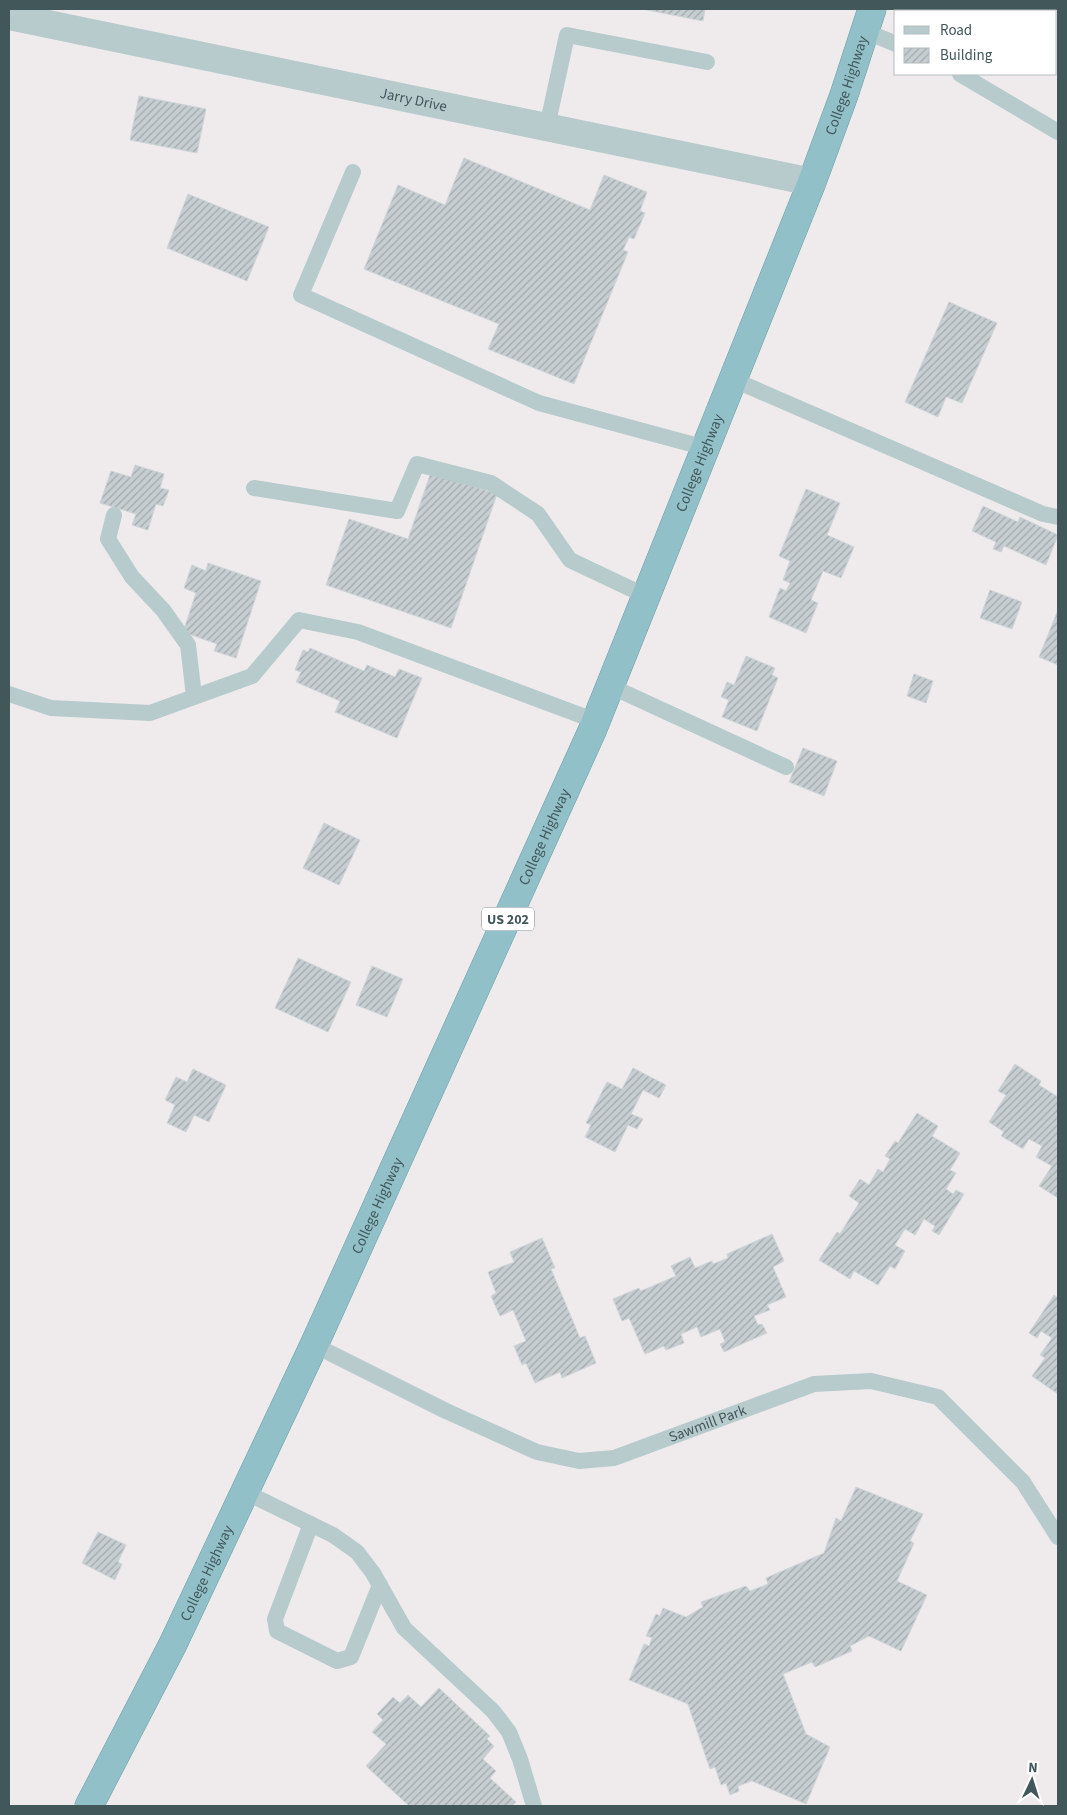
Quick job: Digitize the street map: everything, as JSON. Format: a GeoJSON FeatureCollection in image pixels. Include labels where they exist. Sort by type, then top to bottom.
{"type":"FeatureCollection","features":[{"type":"Feature","properties":{"kind":"highway","name":"College Highway"},"geometry":{"type":"LineString","coordinates":[[89,1806],[173,1644],[314,1345],[596,722],[812,182],[868,20]]}},
{"type":"Feature","properties":{"kind":"street","name":"Jarry Drive"},"geometry":{"type":"LineString","coordinates":[[10,15],[812,182]]}},
{"type":"Feature","properties":{"kind":"lane"},"geometry":{"type":"LineString","coordinates":[[868,20],[894,42]]}},
{"type":"Feature","properties":{"kind":"lane"},"geometry":{"type":"LineString","coordinates":[[547,127],[567,35],[707,62]]}},
{"type":"Feature","properties":{"kind":"lane"},"geometry":{"type":"LineString","coordinates":[[962,75],[1058,132]]}},
{"type":"Feature","properties":{"kind":"lane"},"geometry":{"type":"LineString","coordinates":[[353,172],[302,295],[539,403],[706,448]]}},
{"type":"Feature","properties":{"kind":"lane"},"geometry":{"type":"LineString","coordinates":[[734,380],[1043,514],[1058,517]]}},
{"type":"Feature","properties":{"kind":"lane"},"geometry":{"type":"LineString","coordinates":[[254,488],[397,511],[417,464],[492,482],[538,514],[570,560],[646,596]]}},
{"type":"Feature","properties":{"kind":"lane"},"geometry":{"type":"LineString","coordinates":[[114,515],[108,539],[132,576],[163,610],[188,645],[194,696]]}},
{"type":"Feature","properties":{"kind":"lane"},"geometry":{"type":"LineString","coordinates":[[9,694],[51,708],[150,712],[252,676],[299,620],[358,632],[596,722]]}},
{"type":"Feature","properties":{"kind":"lane"},"geometry":{"type":"LineString","coordinates":[[610,686],[786,767]]}},
{"type":"Feature","properties":{"kind":"lane","name":"Sawmill Park"},"geometry":{"type":"LineString","coordinates":[[314,1345],[446,1412],[537,1452],[579,1461],[614,1458],[814,1384],[871,1381],[938,1397],[1023,1482],[1058,1537]]}},
{"type":"Feature","properties":{"kind":"lane"},"geometry":{"type":"LineString","coordinates":[[245,1492],[333,1535],[358,1552],[380,1585],[404,1628],[493,1711],[509,1732],[520,1759],[534,1806]]}},
{"type":"Feature","properties":{"kind":"lane"},"geometry":{"type":"LineString","coordinates":[[311,1524],[275,1619],[277,1631],[337,1661],[351,1657],[380,1585]]}},
{"type":"Feature","properties":{"kind":"building"},"geometry":{"type":"Polygon","coordinates":[[[642,9],[705,9],[703,21],[642,9]]]}},
{"type":"Feature","properties":{"kind":"building"},"geometry":{"type":"Polygon","coordinates":[[[139,96],[206,109],[197,153],[130,140],[139,96]]]}},
{"type":"Feature","properties":{"kind":"building"},"geometry":{"type":"Polygon","coordinates":[[[464,158],[590,210],[604,175],[647,192],[640,211],[645,213],[634,239],[629,237],[623,250],[628,252],[574,384],[488,349],[499,324],[364,269],[398,185],[445,205],[464,158]]]}},
{"type":"Feature","properties":{"kind":"building"},"geometry":{"type":"Polygon","coordinates":[[[188,194],[269,227],[247,281],[167,248],[188,194]]]}},
{"type":"Feature","properties":{"kind":"building"},"geometry":{"type":"Polygon","coordinates":[[[949,302],[997,323],[962,403],[946,397],[938,417],[905,402],[949,302]]]}},
{"type":"Feature","properties":{"kind":"building"},"geometry":{"type":"Polygon","coordinates":[[[135,465],[164,474],[160,488],[169,490],[163,506],[156,504],[148,530],[132,525],[136,514],[100,503],[111,471],[131,477],[135,465]]]}},
{"type":"Feature","properties":{"kind":"building"},"geometry":{"type":"Polygon","coordinates":[[[431,472],[497,494],[451,628],[326,585],[349,519],[408,539],[431,472]]]}},
{"type":"Feature","properties":{"kind":"building"},"geometry":{"type":"Polygon","coordinates":[[[806,489],[840,503],[827,535],[854,547],[841,578],[823,571],[811,600],[818,603],[806,633],[769,617],[780,588],[786,591],[790,583],[783,580],[790,561],[779,556],[806,489]]]}},
{"type":"Feature","properties":{"kind":"building"},"geometry":{"type":"Polygon","coordinates":[[[983,506],[1018,522],[1020,517],[1058,535],[1046,565],[1004,546],[1001,552],[993,549],[996,542],[972,531],[983,506]]]}},
{"type":"Feature","properties":{"kind":"building"},"geometry":{"type":"Polygon","coordinates":[[[208,563],[261,581],[236,658],[214,651],[217,644],[183,632],[196,593],[184,588],[192,565],[206,571],[208,563]]]}},
{"type":"Feature","properties":{"kind":"building"},"geometry":{"type":"Polygon","coordinates":[[[990,590],[1022,602],[1012,629],[980,618],[990,590]]]}},
{"type":"Feature","properties":{"kind":"building"},"geometry":{"type":"Polygon","coordinates":[[[1058,610],[1058,665],[1039,657],[1058,610]]]}},
{"type":"Feature","properties":{"kind":"building"},"geometry":{"type":"Polygon","coordinates":[[[310,648],[364,671],[367,665],[395,677],[399,669],[422,678],[397,738],[335,712],[340,701],[296,682],[301,672],[295,670],[303,650],[308,652],[310,648]]]}},
{"type":"Feature","properties":{"kind":"building"},"geometry":{"type":"Polygon","coordinates":[[[746,656],[775,668],[772,675],[778,678],[757,731],[722,717],[729,700],[721,697],[727,682],[734,685],[746,656]]]}},
{"type":"Feature","properties":{"kind":"building"},"geometry":{"type":"Polygon","coordinates":[[[914,674],[933,681],[926,703],[907,696],[914,674]]]}},
{"type":"Feature","properties":{"kind":"building"},"geometry":{"type":"Polygon","coordinates":[[[803,748],[837,761],[824,796],[789,782],[803,748]]]}},
{"type":"Feature","properties":{"kind":"building"},"geometry":{"type":"Polygon","coordinates":[[[324,823],[360,840],[339,885],[303,868],[324,823]]]}},
{"type":"Feature","properties":{"kind":"building"},"geometry":{"type":"Polygon","coordinates":[[[298,958],[351,982],[328,1032],[275,1008],[298,958]]]}},
{"type":"Feature","properties":{"kind":"building"},"geometry":{"type":"Polygon","coordinates":[[[372,966],[403,979],[387,1017],[356,1005],[372,966]]]}},
{"type":"Feature","properties":{"kind":"building"},"geometry":{"type":"Polygon","coordinates":[[[1015,1064],[1041,1081],[1039,1085],[1058,1097],[1058,1198],[1039,1186],[1052,1166],[1036,1157],[1042,1146],[1029,1139],[1023,1149],[1001,1136],[1004,1132],[989,1122],[1006,1095],[998,1091],[1015,1064]]]}},
{"type":"Feature","properties":{"kind":"building"},"geometry":{"type":"Polygon","coordinates":[[[633,1068],[666,1085],[659,1098],[643,1090],[631,1114],[643,1119],[637,1129],[628,1125],[615,1152],[585,1137],[591,1125],[586,1123],[607,1082],[622,1089],[633,1068]]]}},
{"type":"Feature","properties":{"kind":"building"},"geometry":{"type":"Polygon","coordinates":[[[193,1069],[226,1085],[209,1122],[194,1115],[186,1132],[167,1123],[175,1105],[165,1100],[176,1077],[187,1082],[193,1069]]]}},
{"type":"Feature","properties":{"kind":"building"},"geometry":{"type":"Polygon","coordinates":[[[917,1113],[938,1126],[932,1136],[960,1153],[950,1170],[956,1173],[946,1189],[953,1194],[956,1190],[964,1194],[939,1235],[932,1231],[935,1226],[924,1219],[915,1235],[905,1229],[895,1245],[905,1251],[895,1269],[890,1266],[878,1285],[854,1271],[850,1279],[819,1260],[837,1232],[840,1234],[859,1203],[849,1196],[860,1179],[869,1185],[878,1169],[883,1172],[890,1159],[885,1156],[895,1141],[898,1143],[917,1113]]]}},
{"type":"Feature","properties":{"kind":"building"},"geometry":{"type":"Polygon","coordinates":[[[772,1234],[784,1261],[773,1267],[786,1297],[767,1305],[770,1310],[754,1316],[758,1325],[762,1324],[767,1333],[724,1352],[720,1344],[725,1342],[720,1329],[701,1337],[697,1327],[681,1334],[684,1343],[666,1350],[664,1346],[645,1354],[629,1318],[622,1321],[613,1299],[639,1288],[641,1291],[676,1276],[671,1266],[690,1257],[695,1268],[712,1261],[713,1264],[728,1258],[727,1254],[772,1234]]]}},
{"type":"Feature","properties":{"kind":"building"},"geometry":{"type":"Polygon","coordinates":[[[542,1238],[555,1268],[551,1269],[580,1338],[585,1336],[596,1363],[562,1378],[560,1372],[535,1383],[526,1363],[522,1365],[514,1346],[526,1341],[513,1310],[500,1316],[491,1296],[496,1293],[488,1272],[514,1262],[510,1252],[542,1238]]]}},
{"type":"Feature","properties":{"kind":"building"},"geometry":{"type":"Polygon","coordinates":[[[1054,1295],[1058,1298],[1058,1394],[1032,1376],[1045,1358],[1040,1355],[1052,1338],[1041,1331],[1037,1338],[1029,1333],[1054,1295]]]}},
{"type":"Feature","properties":{"kind":"building"},"geometry":{"type":"Polygon","coordinates":[[[856,1487],[923,1514],[910,1541],[914,1543],[897,1581],[927,1595],[901,1651],[869,1636],[850,1646],[852,1651],[815,1667],[812,1662],[783,1674],[806,1734],[830,1747],[806,1804],[752,1781],[738,1786],[739,1791],[730,1795],[726,1783],[721,1785],[715,1767],[710,1769],[688,1704],[629,1680],[644,1644],[649,1646],[652,1638],[646,1636],[656,1614],[660,1616],[663,1608],[686,1617],[703,1607],[701,1602],[746,1586],[750,1591],[768,1584],[766,1578],[824,1553],[836,1518],[841,1521],[856,1487]]]}},
{"type":"Feature","properties":{"kind":"building"},"geometry":{"type":"Polygon","coordinates":[[[98,1532],[126,1545],[118,1562],[122,1564],[115,1580],[82,1563],[98,1532]]]}},
{"type":"Feature","properties":{"kind":"building"},"geometry":{"type":"Polygon","coordinates":[[[439,1688],[490,1736],[487,1739],[494,1746],[483,1759],[496,1771],[490,1778],[516,1802],[511,1806],[409,1806],[366,1766],[386,1744],[372,1732],[383,1720],[377,1714],[393,1697],[400,1703],[408,1695],[421,1707],[439,1688]]]}}]}
